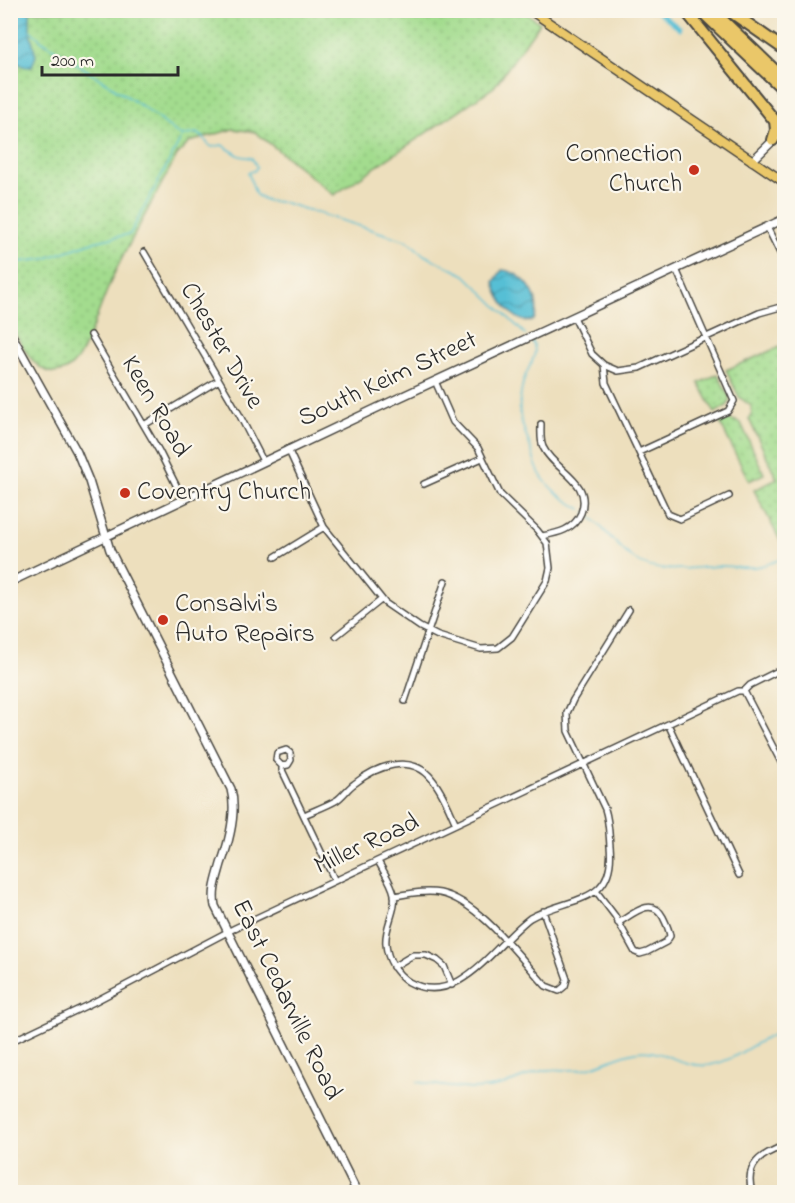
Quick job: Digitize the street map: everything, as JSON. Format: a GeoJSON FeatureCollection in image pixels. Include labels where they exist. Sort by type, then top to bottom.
{"type":"FeatureCollection","features":[{"type":"Feature","properties":{"kind":"highway"},"geometry":{"type":"LineString","coordinates":[[685,10],[781,126],[776,130],[773,140]]}},
{"type":"Feature","properties":{"kind":"highway"},"geometry":{"type":"LineString","coordinates":[[700,10],[784,90]]}},
{"type":"Feature","properties":{"kind":"highway"},"geometry":{"type":"LineString","coordinates":[[712,10],[784,79]]}},
{"type":"Feature","properties":{"kind":"highway"},"geometry":{"type":"LineString","coordinates":[[728,10],[784,49]]}},
{"type":"Feature","properties":{"kind":"main road"},"geometry":{"type":"LineString","coordinates":[[530,11],[784,182]]}},
{"type":"Feature","properties":{"kind":"street"},"geometry":{"type":"LineString","coordinates":[[752,160],[773,140]]}},
{"type":"Feature","properties":{"kind":"street","name":"South Keim Street"},"geometry":{"type":"LineString","coordinates":[[10,582],[288,449],[784,219]]}},
{"type":"Feature","properties":{"kind":"street"},"geometry":{"type":"LineString","coordinates":[[767,227],[784,261]]}},
{"type":"Feature","properties":{"kind":"street","name":"Chester Drive"},"geometry":{"type":"LineString","coordinates":[[144,252],[219,380],[263,461]]}},
{"type":"Feature","properties":{"kind":"street"},"geometry":{"type":"LineString","coordinates":[[639,452],[728,411],[734,401],[676,270]]}},
{"type":"Feature","properties":{"kind":"street"},"geometry":{"type":"LineString","coordinates":[[574,317],[592,354],[604,365],[618,371],[633,370],[759,313],[784,306]]}},
{"type":"Feature","properties":{"kind":"street","name":"East Cedarville Road"},"geometry":{"type":"LineString","coordinates":[[10,332],[77,452],[89,482],[105,537],[231,789],[233,811],[227,843],[213,892],[215,906],[357,1192]]}},
{"type":"Feature","properties":{"kind":"street","name":"Keen Road"},"geometry":{"type":"LineString","coordinates":[[91,335],[144,425],[183,499]]}},
{"type":"Feature","properties":{"kind":"street"},"geometry":{"type":"LineString","coordinates":[[604,365],[606,383],[668,514],[680,519],[729,496]]}},
{"type":"Feature","properties":{"kind":"street"},"geometry":{"type":"LineString","coordinates":[[144,425],[219,380]]}},
{"type":"Feature","properties":{"kind":"street"},"geometry":{"type":"LineString","coordinates":[[288,449],[324,527],[381,600],[428,631],[481,650],[493,649],[508,642],[549,575],[547,543],[500,494],[474,442],[453,422],[435,381]]}},
{"type":"Feature","properties":{"kind":"street"},"geometry":{"type":"LineString","coordinates":[[541,424],[544,448],[551,459],[576,481],[582,493],[582,509],[576,522],[566,530],[542,536]]}},
{"type":"Feature","properties":{"kind":"street"},"geometry":{"type":"LineString","coordinates":[[424,484],[482,458]]}},
{"type":"Feature","properties":{"kind":"street"},"geometry":{"type":"LineString","coordinates":[[276,557],[324,527]]}},
{"type":"Feature","properties":{"kind":"street"},"geometry":{"type":"LineString","coordinates":[[405,701],[445,581]]}},
{"type":"Feature","properties":{"kind":"street"},"geometry":{"type":"LineString","coordinates":[[336,636],[381,600]]}},
{"type":"Feature","properties":{"kind":"street"},"geometry":{"type":"LineString","coordinates":[[378,861],[394,896],[394,906],[386,938],[386,947],[393,967],[403,977],[419,986],[440,989],[465,978],[524,923],[543,911],[584,898],[604,883],[611,865],[608,820],[568,731],[567,713],[629,610]]}},
{"type":"Feature","properties":{"kind":"street","name":"Miller Road"},"geometry":{"type":"LineString","coordinates":[[10,1042],[92,1003],[227,933],[584,763],[738,691],[744,691],[750,685],[784,668]]}},
{"type":"Feature","properties":{"kind":"street"},"geometry":{"type":"LineString","coordinates":[[744,691],[784,768]]}},
{"type":"Feature","properties":{"kind":"street"},"geometry":{"type":"LineString","coordinates":[[668,724],[739,875]]}},
{"type":"Feature","properties":{"kind":"street"},"geometry":{"type":"LineString","coordinates":[[304,815],[336,801],[355,782],[387,766],[405,764],[422,769],[432,778],[456,824]]}},
{"type":"Feature","properties":{"kind":"street"},"geometry":{"type":"LineString","coordinates":[[282,766],[335,881]]}},
{"type":"Feature","properties":{"kind":"street"},"geometry":{"type":"LineString","coordinates":[[596,891],[618,922],[630,947],[637,953],[647,952],[666,942],[670,936],[659,910],[652,906],[645,907],[618,922]]}},
{"type":"Feature","properties":{"kind":"street"},"geometry":{"type":"LineString","coordinates":[[394,896],[431,892],[458,899],[476,911],[546,986],[555,991],[563,989],[567,979],[543,911]]}},
{"type":"Feature","properties":{"kind":"street"},"geometry":{"type":"LineString","coordinates":[[393,967],[412,955],[426,955],[438,960],[445,967],[452,985]]}},
{"type":"Feature","properties":{"kind":"street"},"geometry":{"type":"LineString","coordinates":[[752,1192],[750,1176],[754,1165],[767,1152],[784,1146]]}},
{"type":"Feature","properties":{"kind":"green space"},"geometry":{"type":"Polygon","coordinates":[[[522,10],[540,23],[494,87],[334,195],[255,132],[233,129],[190,142],[177,155],[122,259],[77,360],[66,370],[51,372],[43,370],[24,349],[11,325],[11,11],[522,10]]]}},
{"type":"Feature","properties":{"kind":"green space"},"geometry":{"type":"Polygon","coordinates":[[[784,345],[784,548],[754,490],[777,479],[749,419],[752,413],[751,406],[739,397],[726,370],[784,345]]]}},
{"type":"Feature","properties":{"kind":"green space"},"geometry":{"type":"Polygon","coordinates":[[[718,374],[730,399],[728,405],[715,413],[699,383],[718,374]]]}},
{"type":"Feature","properties":{"kind":"green space"},"geometry":{"type":"Polygon","coordinates":[[[727,418],[741,423],[764,474],[749,481],[719,421],[727,418]]]}},
{"type":"Feature","properties":{"kind":"water"},"geometry":{"type":"Polygon","coordinates":[[[10,11],[30,11],[30,31],[36,56],[32,66],[23,66],[11,57],[10,11]]]}},
{"type":"Feature","properties":{"kind":"water"},"geometry":{"type":"Polygon","coordinates":[[[502,270],[518,275],[530,288],[536,303],[534,320],[520,319],[503,303],[494,282],[502,270]]]}},
{"type":"Feature","properties":{"kind":"waterway"},"geometry":{"type":"LineString","coordinates":[[656,10],[680,29]]}},
{"type":"Feature","properties":{"kind":"waterway"},"geometry":{"type":"LineString","coordinates":[[30,30],[41,40],[143,107],[182,136],[196,133],[212,147],[222,145],[240,156],[252,158],[257,167],[254,171],[248,172],[256,195],[268,201],[282,202],[408,241],[424,255],[465,275],[526,335]]}},
{"type":"Feature","properties":{"kind":"waterway"},"geometry":{"type":"LineString","coordinates":[[10,263],[44,259],[93,242],[130,234],[182,137]]}},
{"type":"Feature","properties":{"kind":"waterway"},"geometry":{"type":"LineString","coordinates":[[532,341],[535,351],[525,377],[520,401],[522,422],[536,466],[547,484],[557,494],[581,509]]}},
{"type":"Feature","properties":{"kind":"waterway"},"geometry":{"type":"LineString","coordinates":[[585,512],[628,555],[644,565],[655,568],[754,567],[784,558]]}},
{"type":"Feature","properties":{"kind":"waterway"},"geometry":{"type":"LineString","coordinates":[[417,1082],[460,1088],[492,1087],[540,1071],[582,1069],[629,1053],[645,1051],[691,1064],[710,1065],[784,1032]]}},
{"type":"Feature","properties":{"kind":"place","name":"Connection Church"},"geometry":{"type":"Point","coordinates":[694,170]}},
{"type":"Feature","properties":{"kind":"place","name":"Coventry Church"},"geometry":{"type":"Point","coordinates":[125,493]}},
{"type":"Feature","properties":{"kind":"place","name":"Consalvi's Auto Repairs"},"geometry":{"type":"Point","coordinates":[163,620]}}]}
